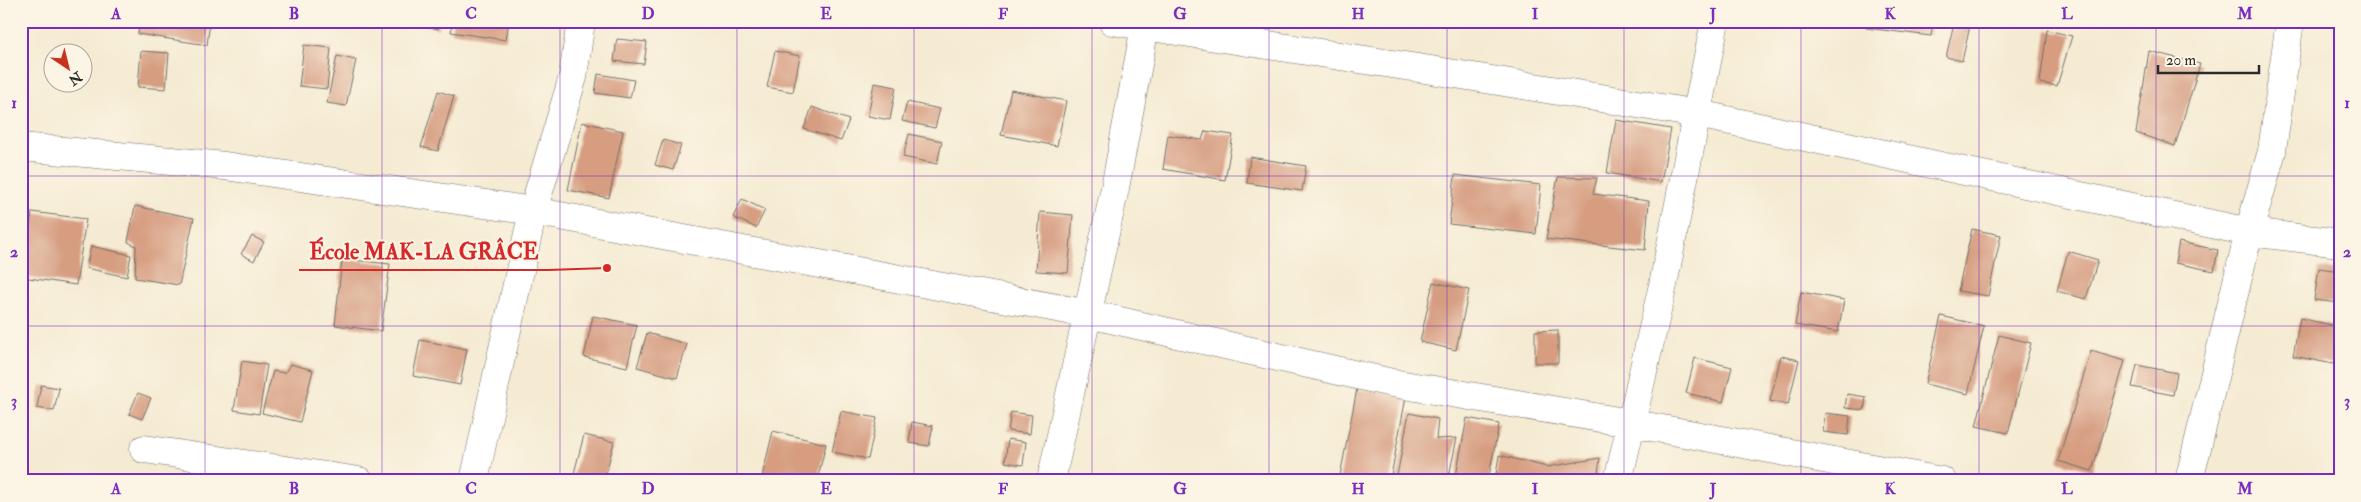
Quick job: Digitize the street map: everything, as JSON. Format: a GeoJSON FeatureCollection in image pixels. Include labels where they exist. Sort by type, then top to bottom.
{"type":"FeatureCollection","features":[{"type":"Feature","properties":{"kind":"street"},"geometry":{"type":"LineString","coordinates":[[474,481],[533,211],[573,77],[582,21]]}},
{"type":"Feature","properties":{"kind":"street"},"geometry":{"type":"LineString","coordinates":[[1112,21],[1145,24],[1698,114],[2249,232],[2340,243]]}},
{"type":"Feature","properties":{"kind":"street"},"geometry":{"type":"LineString","coordinates":[[1618,481],[1663,285],[1698,114],[1714,21]]}},
{"type":"Feature","properties":{"kind":"street"},"geometry":{"type":"LineString","coordinates":[[2189,481],[2249,232],[2272,151],[2290,21]]}},
{"type":"Feature","properties":{"kind":"street"},"geometry":{"type":"LineString","coordinates":[[1051,481],[1089,314],[1145,24]]}},
{"type":"Feature","properties":{"kind":"street"},"geometry":{"type":"LineString","coordinates":[[21,147],[225,166],[533,211],[1089,314],[1392,383],[1630,423],[1942,481]]}},
{"type":"Feature","properties":{"kind":"street"},"geometry":{"type":"LineString","coordinates":[[144,449],[359,481]]}},
{"type":"Feature","properties":{"kind":"building"},"geometry":{"type":"Polygon","coordinates":[[[140,21],[210,21],[207,45],[138,34],[140,21]]]}},
{"type":"Feature","properties":{"kind":"building"},"geometry":{"type":"Polygon","coordinates":[[[409,21],[440,21],[438,29],[409,21]]]}},
{"type":"Feature","properties":{"kind":"building"},"geometry":{"type":"Polygon","coordinates":[[[453,21],[509,21],[506,40],[451,32],[453,21]]]}},
{"type":"Feature","properties":{"kind":"building"},"geometry":{"type":"Polygon","coordinates":[[[1866,21],[1933,21],[1931,36],[1866,28],[1866,21]]]}},
{"type":"Feature","properties":{"kind":"building"},"geometry":{"type":"Polygon","coordinates":[[[1954,23],[1970,26],[1962,61],[1946,57],[1954,23]]]}},
{"type":"Feature","properties":{"kind":"building"},"geometry":{"type":"Polygon","coordinates":[[[2047,30],[2072,36],[2057,86],[2040,83],[2047,30]]]}},
{"type":"Feature","properties":{"kind":"building"},"geometry":{"type":"Polygon","coordinates":[[[617,39],[647,42],[644,64],[614,61],[617,39]]]}},
{"type":"Feature","properties":{"kind":"building"},"geometry":{"type":"Polygon","coordinates":[[[304,45],[331,48],[327,89],[299,86],[304,45]]]}},
{"type":"Feature","properties":{"kind":"building"},"geometry":{"type":"Polygon","coordinates":[[[141,51],[169,53],[166,89],[138,87],[141,51]]]}},
{"type":"Feature","properties":{"kind":"building"},"geometry":{"type":"Polygon","coordinates":[[[775,51],[800,56],[793,92],[767,87],[775,51]]]}},
{"type":"Feature","properties":{"kind":"building"},"geometry":{"type":"Polygon","coordinates":[[[2149,51],[2200,64],[2175,146],[2136,133],[2149,51]]]}},
{"type":"Feature","properties":{"kind":"building"},"geometry":{"type":"Polygon","coordinates":[[[337,56],[356,60],[346,106],[327,103],[337,56]]]}},
{"type":"Feature","properties":{"kind":"building"},"geometry":{"type":"Polygon","coordinates":[[[598,74],[634,80],[630,98],[595,93],[598,74]]]}},
{"type":"Feature","properties":{"kind":"building"},"geometry":{"type":"Polygon","coordinates":[[[874,83],[896,87],[890,120],[868,116],[874,83]]]}},
{"type":"Feature","properties":{"kind":"building"},"geometry":{"type":"Polygon","coordinates":[[[1011,90],[1066,101],[1057,146],[1001,135],[1011,90]]]}},
{"type":"Feature","properties":{"kind":"building"},"geometry":{"type":"Polygon","coordinates":[[[438,91],[454,96],[438,151],[421,147],[438,91]]]}},
{"type":"Feature","properties":{"kind":"building"},"geometry":{"type":"Polygon","coordinates":[[[907,102],[940,109],[935,128],[902,121],[907,102]]]}},
{"type":"Feature","properties":{"kind":"building"},"geometry":{"type":"Polygon","coordinates":[[[812,107],[849,120],[841,141],[804,129],[812,107]]]}},
{"type":"Feature","properties":{"kind":"building"},"geometry":{"type":"Polygon","coordinates":[[[1616,120],[1671,129],[1661,182],[1607,173],[1616,120]]]}},
{"type":"Feature","properties":{"kind":"building"},"geometry":{"type":"Polygon","coordinates":[[[582,122],[623,131],[609,198],[568,190],[582,122]]]}},
{"type":"Feature","properties":{"kind":"building"},"geometry":{"type":"Polygon","coordinates":[[[1205,131],[1233,135],[1225,180],[1163,169],[1168,135],[1202,140],[1205,131]]]}},
{"type":"Feature","properties":{"kind":"building"},"geometry":{"type":"Polygon","coordinates":[[[909,134],[942,141],[937,164],[903,157],[909,134]]]}},
{"type":"Feature","properties":{"kind":"building"},"geometry":{"type":"Polygon","coordinates":[[[663,140],[681,145],[673,170],[655,165],[663,140]]]}},
{"type":"Feature","properties":{"kind":"building"},"geometry":{"type":"Polygon","coordinates":[[[1250,157],[1306,166],[1302,191],[1247,183],[1250,157]]]}},
{"type":"Feature","properties":{"kind":"building"},"geometry":{"type":"Polygon","coordinates":[[[1455,175],[1541,185],[1536,234],[1449,224],[1455,175]]]}},
{"type":"Feature","properties":{"kind":"building"},"geometry":{"type":"Polygon","coordinates":[[[1558,177],[1597,178],[1593,194],[1649,201],[1645,250],[1546,239],[1558,177]]]}},
{"type":"Feature","properties":{"kind":"building"},"geometry":{"type":"Polygon","coordinates":[[[742,199],[765,210],[756,228],[733,217],[742,199]]]}},
{"type":"Feature","properties":{"kind":"building"},"geometry":{"type":"Polygon","coordinates":[[[135,206],[194,218],[179,285],[135,278],[136,246],[128,242],[135,206]]]}},
{"type":"Feature","properties":{"kind":"building"},"geometry":{"type":"Polygon","coordinates":[[[32,212],[86,219],[76,285],[22,277],[32,212]]]}},
{"type":"Feature","properties":{"kind":"building"},"geometry":{"type":"Polygon","coordinates":[[[1040,212],[1073,215],[1068,273],[1036,271],[1040,212]]]}},
{"type":"Feature","properties":{"kind":"building"},"geometry":{"type":"Polygon","coordinates":[[[1972,229],[2001,235],[1988,296],[1958,291],[1972,229]]]}},
{"type":"Feature","properties":{"kind":"building"},"geometry":{"type":"Polygon","coordinates":[[[252,236],[264,242],[254,261],[241,254],[252,236]]]}},
{"type":"Feature","properties":{"kind":"building"},"geometry":{"type":"Polygon","coordinates":[[[2179,242],[2218,250],[2214,271],[2175,263],[2179,242]]]}},
{"type":"Feature","properties":{"kind":"building"},"geometry":{"type":"Polygon","coordinates":[[[91,246],[131,255],[127,277],[86,268],[91,246]]]}},
{"type":"Feature","properties":{"kind":"building"},"geometry":{"type":"Polygon","coordinates":[[[2068,251],[2098,260],[2086,299],[2057,291],[2068,251]]]}},
{"type":"Feature","properties":{"kind":"building"},"geometry":{"type":"Polygon","coordinates":[[[342,259],[390,264],[381,331],[335,325],[342,259]]]}},
{"type":"Feature","properties":{"kind":"building"},"geometry":{"type":"Polygon","coordinates":[[[2319,268],[2340,271],[2340,303],[2314,300],[2319,268]]]}},
{"type":"Feature","properties":{"kind":"building"},"geometry":{"type":"Polygon","coordinates":[[[1433,282],[1469,290],[1456,350],[1420,342],[1433,282]]]}},
{"type":"Feature","properties":{"kind":"building"},"geometry":{"type":"Polygon","coordinates":[[[1801,292],[1844,300],[1838,332],[1795,325],[1801,292]]]}},
{"type":"Feature","properties":{"kind":"building"},"geometry":{"type":"Polygon","coordinates":[[[593,316],[637,325],[627,367],[584,357],[593,316]]]}},
{"type":"Feature","properties":{"kind":"building"},"geometry":{"type":"Polygon","coordinates":[[[1941,316],[1984,326],[1968,394],[1925,384],[1941,316]]]}},
{"type":"Feature","properties":{"kind":"building"},"geometry":{"type":"Polygon","coordinates":[[[2300,318],[2340,327],[2338,365],[2293,356],[2300,318]]]}},
{"type":"Feature","properties":{"kind":"building"},"geometry":{"type":"Polygon","coordinates":[[[1558,330],[1558,363],[1535,363],[1535,331],[1558,330]]]}},
{"type":"Feature","properties":{"kind":"building"},"geometry":{"type":"Polygon","coordinates":[[[647,333],[687,344],[677,378],[637,367],[647,333]]]}},
{"type":"Feature","properties":{"kind":"building"},"geometry":{"type":"Polygon","coordinates":[[[1999,335],[2031,343],[2008,433],[1976,426],[1999,335]]]}},
{"type":"Feature","properties":{"kind":"building"},"geometry":{"type":"Polygon","coordinates":[[[420,340],[467,349],[460,385],[413,376],[420,340]]]}},
{"type":"Feature","properties":{"kind":"building"},"geometry":{"type":"Polygon","coordinates":[[[2091,351],[2125,361],[2092,471],[2058,461],[2091,351]]]}},
{"type":"Feature","properties":{"kind":"building"},"geometry":{"type":"Polygon","coordinates":[[[1781,356],[1799,360],[1788,405],[1770,401],[1781,356]]]}},
{"type":"Feature","properties":{"kind":"building"},"geometry":{"type":"Polygon","coordinates":[[[1695,358],[1732,367],[1723,402],[1686,393],[1695,358]]]}},
{"type":"Feature","properties":{"kind":"building"},"geometry":{"type":"Polygon","coordinates":[[[242,361],[267,365],[259,414],[234,410],[242,361]]]}},
{"type":"Feature","properties":{"kind":"building"},"geometry":{"type":"Polygon","coordinates":[[[290,364],[313,370],[300,422],[262,413],[273,371],[285,373],[290,364]]]}},
{"type":"Feature","properties":{"kind":"building"},"geometry":{"type":"Polygon","coordinates":[[[2137,365],[2177,373],[2173,395],[2132,387],[2137,365]]]}},
{"type":"Feature","properties":{"kind":"building"},"geometry":{"type":"Polygon","coordinates":[[[41,385],[59,388],[54,411],[37,408],[41,385]]]}},
{"type":"Feature","properties":{"kind":"building"},"geometry":{"type":"Polygon","coordinates":[[[1357,389],[1406,397],[1390,481],[1339,481],[1357,389]]]}},
{"type":"Feature","properties":{"kind":"building"},"geometry":{"type":"Polygon","coordinates":[[[138,393],[151,398],[142,419],[129,414],[138,393]]]}},
{"type":"Feature","properties":{"kind":"building"},"geometry":{"type":"Polygon","coordinates":[[[1847,394],[1866,397],[1864,410],[1845,408],[1847,394]]]}},
{"type":"Feature","properties":{"kind":"building"},"geometry":{"type":"Polygon","coordinates":[[[841,411],[877,418],[868,459],[832,452],[841,411]]]}},
{"type":"Feature","properties":{"kind":"building"},"geometry":{"type":"Polygon","coordinates":[[[1011,412],[1032,415],[1030,434],[1008,431],[1011,412]]]}},
{"type":"Feature","properties":{"kind":"building"},"geometry":{"type":"Polygon","coordinates":[[[1409,413],[1438,419],[1436,439],[1457,438],[1448,481],[1396,481],[1409,413]]]}},
{"type":"Feature","properties":{"kind":"building"},"geometry":{"type":"Polygon","coordinates":[[[1825,413],[1850,416],[1848,435],[1823,432],[1825,413]]]}},
{"type":"Feature","properties":{"kind":"building"},"geometry":{"type":"Polygon","coordinates":[[[1467,418],[1499,424],[1488,481],[1455,481],[1467,418]]]}},
{"type":"Feature","properties":{"kind":"building"},"geometry":{"type":"Polygon","coordinates":[[[912,422],[933,426],[929,446],[909,443],[912,422]]]}},
{"type":"Feature","properties":{"kind":"building"},"geometry":{"type":"Polygon","coordinates":[[[773,431],[826,444],[817,481],[761,481],[773,431]]]}},
{"type":"Feature","properties":{"kind":"building"},"geometry":{"type":"Polygon","coordinates":[[[584,435],[614,442],[604,481],[572,481],[584,435]]]}},
{"type":"Feature","properties":{"kind":"building"},"geometry":{"type":"Polygon","coordinates":[[[1008,439],[1026,442],[1023,465],[1005,462],[1008,439]]]}},
{"type":"Feature","properties":{"kind":"building"},"geometry":{"type":"Polygon","coordinates":[[[1499,455],[1547,467],[1600,458],[1597,481],[1495,481],[1499,455]]]}},
{"type":"Feature","properties":{"kind":"place","name":"École MAK-LA GRÂCE"},"geometry":{"type":"Point","coordinates":[607,268]}}]}
